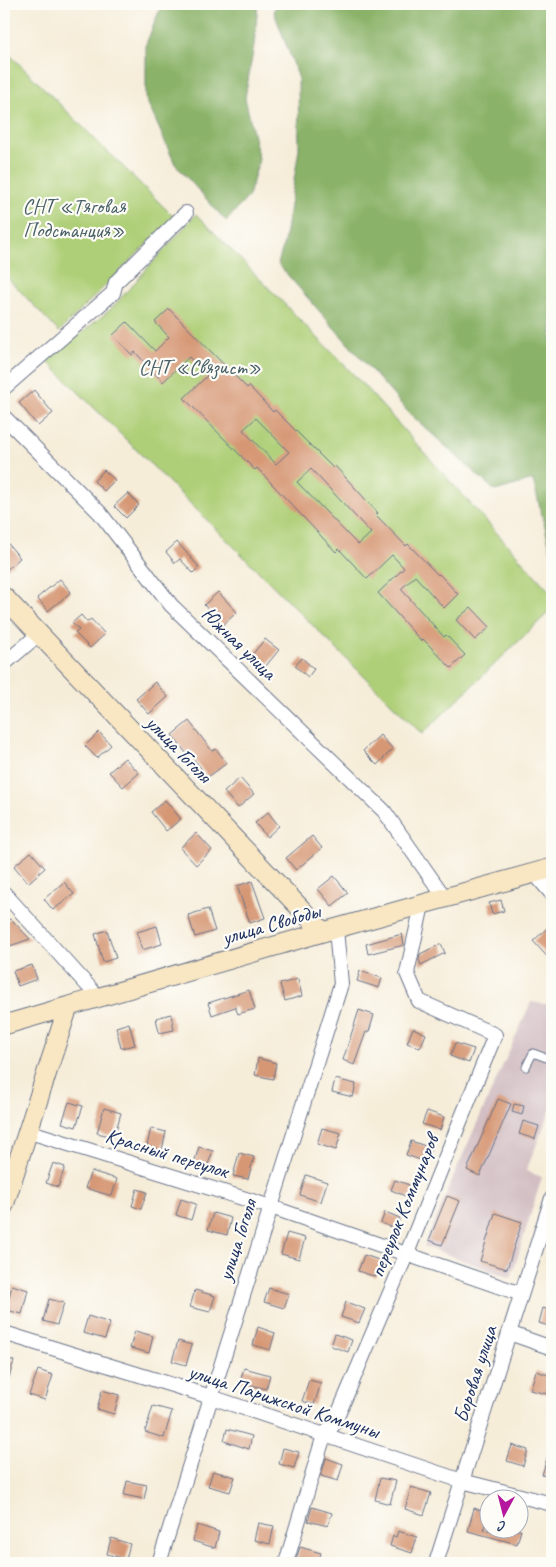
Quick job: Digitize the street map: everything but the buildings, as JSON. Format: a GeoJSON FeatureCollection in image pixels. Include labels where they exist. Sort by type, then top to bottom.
{"type":"FeatureCollection","features":[{"type":"Feature","properties":{"kind":"street"},"geometry":{"type":"LineString","coordinates":[[4,388],[113,293],[116,282],[186,213]]}},
{"type":"Feature","properties":{"kind":"street","name":"Южная улица"},"geometry":{"type":"LineString","coordinates":[[4,417],[100,513],[171,605],[384,811],[445,898]]}},
{"type":"Feature","properties":{"kind":"street","name":"улица Гоголя"},"geometry":{"type":"LineString","coordinates":[[4,597],[329,930],[341,984],[160,1563]]}},
{"type":"Feature","properties":{"kind":"street"},"geometry":{"type":"LineString","coordinates":[[4,664],[40,634]]}},
{"type":"Feature","properties":{"kind":"street","name":"улица Свободы"},"geometry":{"type":"LineString","coordinates":[[4,1025],[329,930],[552,868]]}},
{"type":"Feature","properties":{"kind":"street"},"geometry":{"type":"LineString","coordinates":[[534,873],[552,894]]}},
{"type":"Feature","properties":{"kind":"street"},"geometry":{"type":"LineString","coordinates":[[4,893],[99,998]]}},
{"type":"Feature","properties":{"kind":"street","name":"переулок Коммунаров"},"geometry":{"type":"LineString","coordinates":[[286,1563],[324,1435],[334,1424],[495,1035],[419,1001],[407,973],[422,905]]}},
{"type":"Feature","properties":{"kind":"street"},"geometry":{"type":"LineString","coordinates":[[4,1205],[68,1007]]}},
{"type":"Feature","properties":{"kind":"street","name":"Красный переулок"},"geometry":{"type":"LineString","coordinates":[[27,1131],[272,1207],[521,1294]]}},
{"type":"Feature","properties":{"kind":"street","name":"Боровая улица"},"geometry":{"type":"LineString","coordinates":[[436,1563],[521,1294],[550,1214],[552,1198]]}},
{"type":"Feature","properties":{"kind":"street","name":"улица Парижской Коммуны"},"geometry":{"type":"LineString","coordinates":[[4,1333],[211,1397],[462,1481],[552,1504]]}},
{"type":"Feature","properties":{"kind":"street"},"geometry":{"type":"LineString","coordinates":[[509,1333],[552,1348]]}},
{"type":"Feature","properties":{"kind":"lane"},"geometry":{"type":"LineString","coordinates":[[526,1067],[533,1053],[552,1060]]}},
{"type":"Feature","properties":{"kind":"shaded area"},"geometry":{"type":"Polygon","coordinates":[[[531,1002],[552,1005],[552,1106],[526,1171],[542,1177],[511,1278],[424,1246],[531,1002]]]}},
{"type":"Feature","properties":{"kind":"green space"},"geometry":{"type":"Polygon","coordinates":[[[162,4],[258,4],[254,45],[245,98],[259,159],[249,196],[226,221],[175,164],[146,99],[146,44],[162,4]]]}},
{"type":"Feature","properties":{"kind":"green space"},"geometry":{"type":"Polygon","coordinates":[[[276,4],[552,4],[552,555],[533,480],[495,491],[409,413],[278,264],[284,243],[299,149],[298,76],[274,12],[276,4]]]}},
{"type":"Feature","properties":{"kind":"green space","name":"СНТ «Тяговая Подстанция»"},"geometry":{"type":"Polygon","coordinates":[[[4,49],[174,217],[59,332],[4,274],[4,49]]]}},
{"type":"Feature","properties":{"kind":"green space","name":"СНТ «Связист»"},"geometry":{"type":"Polygon","coordinates":[[[196,214],[357,378],[552,594],[552,609],[422,734],[47,361],[111,309],[196,214]]]}}]}
